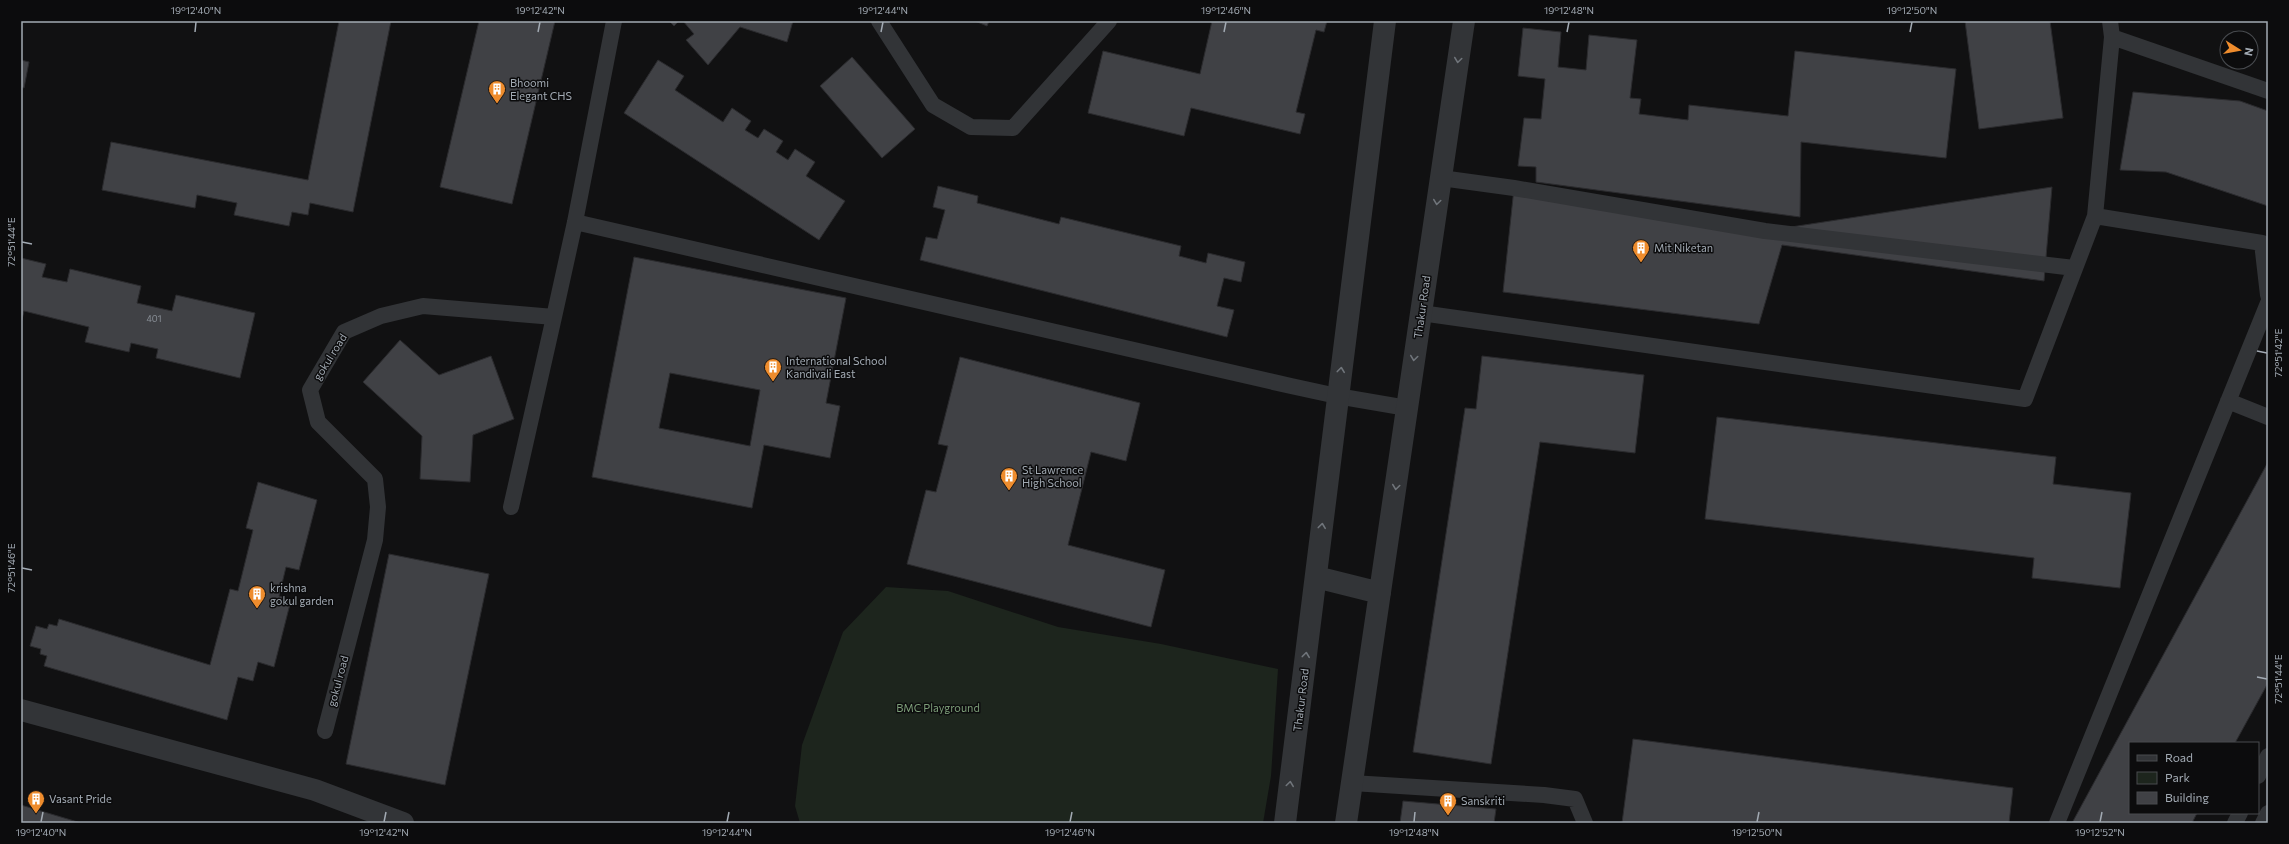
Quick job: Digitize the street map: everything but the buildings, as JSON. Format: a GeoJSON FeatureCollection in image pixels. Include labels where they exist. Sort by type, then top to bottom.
{"type":"FeatureCollection","features":[{"type":"Feature","properties":{"kind":"street","name":"Thakur Road"},"geometry":{"type":"LineString","coordinates":[[1284,823],[1385,21]]}},
{"type":"Feature","properties":{"kind":"street","name":"Thakur Road"},"geometry":{"type":"LineString","coordinates":[[1346,823],[1464,21]]}},
{"type":"Feature","properties":{"kind":"street"},"geometry":{"type":"LineString","coordinates":[[1316,576],[1380,592]]}},
{"type":"Feature","properties":{"kind":"street"},"geometry":{"type":"LineString","coordinates":[[21,710],[315,790],[403,823]]}},
{"type":"Feature","properties":{"kind":"lane"},"geometry":{"type":"LineString","coordinates":[[511,508],[575,222],[614,21]]}},
{"type":"Feature","properties":{"kind":"lane"},"geometry":{"type":"LineString","coordinates":[[879,21],[933,105],[971,127],[1013,128],[1109,21]]}},
{"type":"Feature","properties":{"kind":"lane"},"geometry":{"type":"LineString","coordinates":[[1421,313],[2025,399],[2095,216],[2112,37],[2110,21]]}},
{"type":"Feature","properties":{"kind":"lane"},"geometry":{"type":"LineString","coordinates":[[2112,37],[2268,92]]}},
{"type":"Feature","properties":{"kind":"lane"},"geometry":{"type":"LineString","coordinates":[[1441,178],[1514,188],[1765,231],[2074,268]]}},
{"type":"Feature","properties":{"kind":"lane"},"geometry":{"type":"LineString","coordinates":[[2095,216],[2262,243],[2268,295]]}},
{"type":"Feature","properties":{"kind":"lane"},"geometry":{"type":"LineString","coordinates":[[575,222],[1337,396],[1407,408]]}},
{"type":"Feature","properties":{"kind":"lane"},"geometry":{"type":"LineString","coordinates":[[2057,823],[2268,303]]}},
{"type":"Feature","properties":{"kind":"lane","name":"gokul road"},"geometry":{"type":"LineString","coordinates":[[325,731],[375,540],[378,508],[375,479],[318,422],[310,390],[344,332],[382,316],[423,306],[554,317]]}},
{"type":"Feature","properties":{"kind":"lane"},"geometry":{"type":"LineString","coordinates":[[2228,401],[2268,417]]}},
{"type":"Feature","properties":{"kind":"lane"},"geometry":{"type":"LineString","coordinates":[[2259,774],[2268,756]]}},
{"type":"Feature","properties":{"kind":"lane"},"geometry":{"type":"LineString","coordinates":[[1352,783],[1544,795],[1575,799],[1585,823]]}},
{"type":"Feature","properties":{"kind":"lane"},"geometry":{"type":"LineString","coordinates":[[2262,823],[2268,813]]}},
{"type":"Feature","properties":{"kind":"lane"},"geometry":{"type":"LineString","coordinates":[[2235,823],[2240,814]]}},
{"type":"Feature","properties":{"kind":"green space","name":"BMC Playground"},"geometry":{"type":"Polygon","coordinates":[[[886,587],[948,591],[1058,627],[1161,644],[1278,669],[1271,776],[1263,823],[800,823],[795,806],[802,745],[843,632],[886,587]]]}},
{"type":"Feature","properties":{"kind":"place","name":"Bhoomi Elegant CHS"},"geometry":{"type":"Point","coordinates":[497,104]}},
{"type":"Feature","properties":{"kind":"place","name":"Mit Niketan"},"geometry":{"type":"Point","coordinates":[1641,263]}},
{"type":"Feature","properties":{"kind":"place","name":"International School Kandivali East"},"geometry":{"type":"Point","coordinates":[773,382]}},
{"type":"Feature","properties":{"kind":"place","name":"St Lawrence High School"},"geometry":{"type":"Point","coordinates":[1009,491]}},
{"type":"Feature","properties":{"kind":"place","name":"krishna gokul garden"},"geometry":{"type":"Point","coordinates":[257,609]}},
{"type":"Feature","properties":{"kind":"place","name":"Vasant Pride"},"geometry":{"type":"Point","coordinates":[36,814]}},
{"type":"Feature","properties":{"kind":"place","name":"Sanskriti"},"geometry":{"type":"Point","coordinates":[1448,816]}}]}
